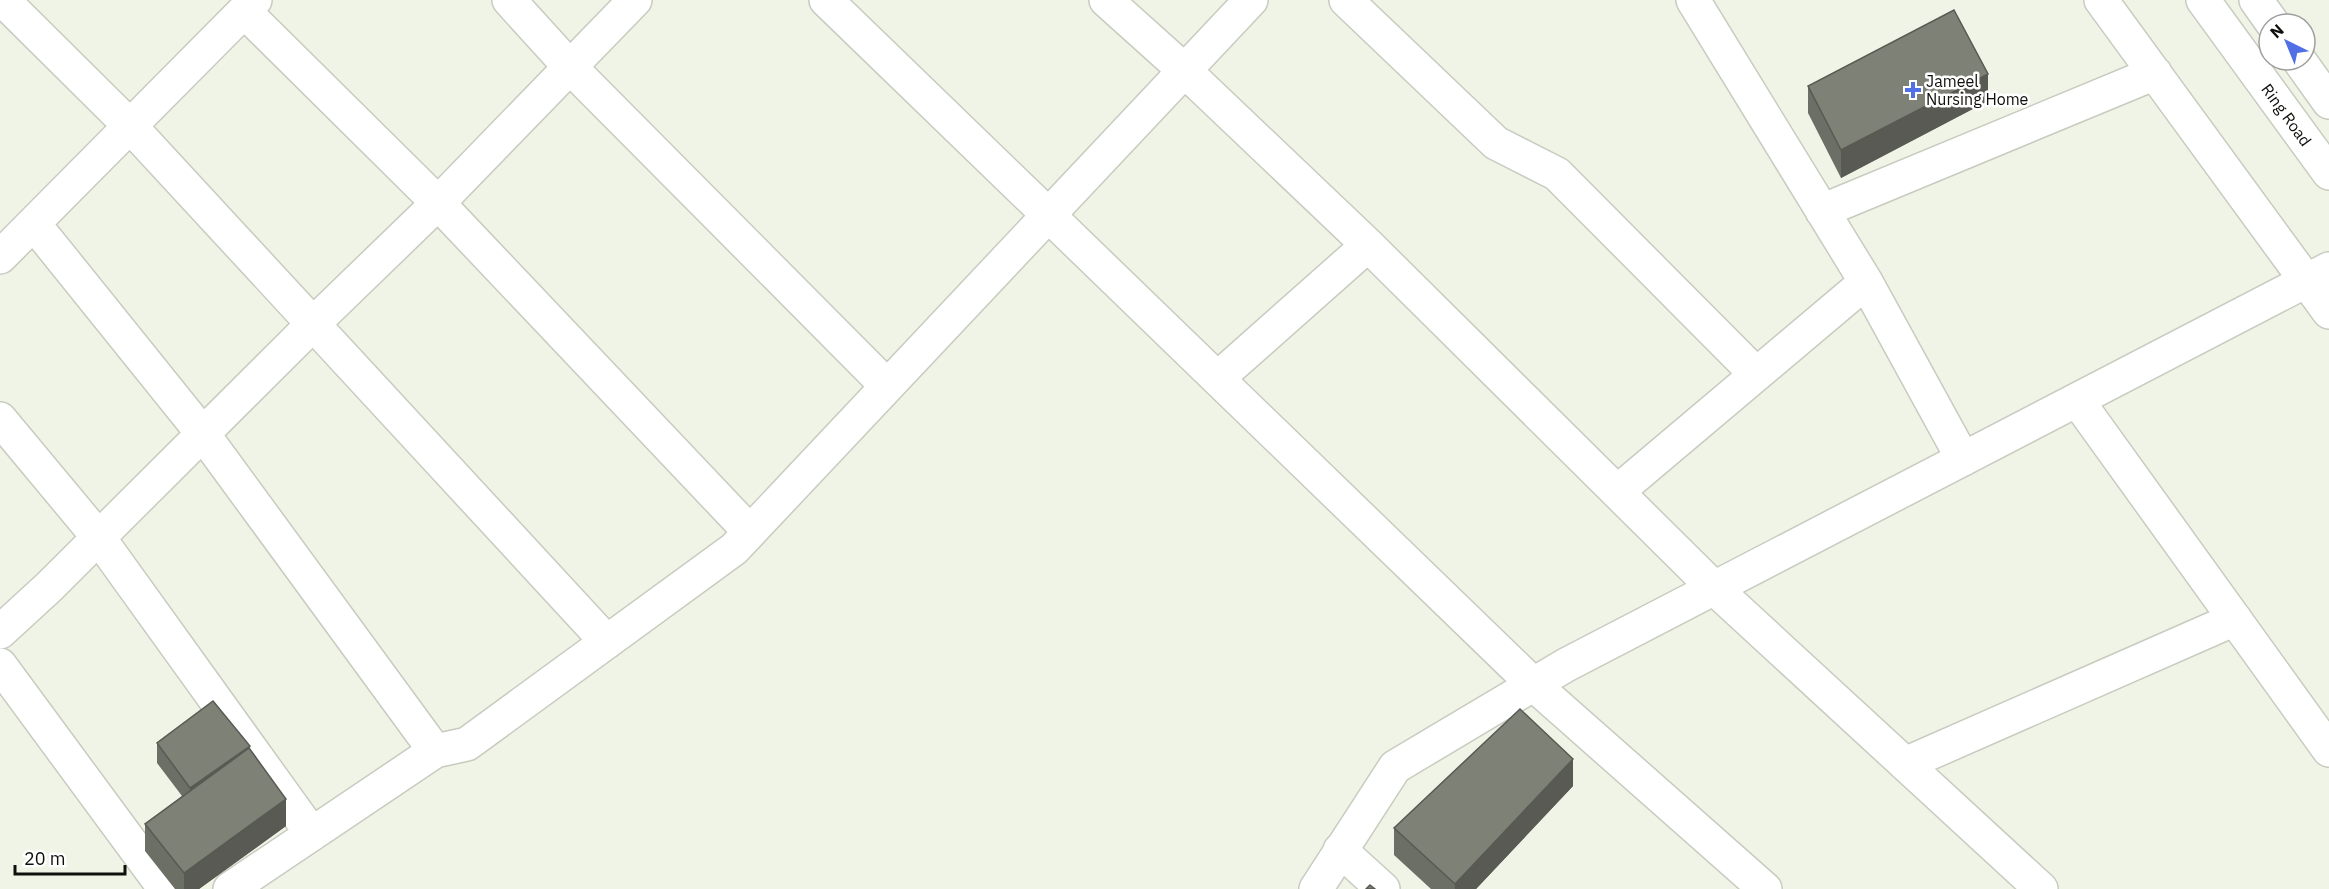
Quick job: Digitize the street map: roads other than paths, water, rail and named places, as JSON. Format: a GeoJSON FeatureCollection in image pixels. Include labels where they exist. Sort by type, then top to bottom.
{"type":"FeatureCollection","features":[{"type":"Feature","properties":{"kind":"main road"},"geometry":{"type":"LineString","coordinates":[[3,0],[131,127],[607,642]]}},
{"type":"Feature","properties":{"kind":"main road"},"geometry":{"type":"LineString","coordinates":[[508,0],[569,66],[887,386]]}},
{"type":"Feature","properties":{"kind":"main road"},"geometry":{"type":"LineString","coordinates":[[0,632],[49,587],[438,203],[635,0]]}},
{"type":"Feature","properties":{"kind":"main road"},"geometry":{"type":"LineString","coordinates":[[826,0],[1049,213],[1533,684],[1765,889]]}},
{"type":"Feature","properties":{"kind":"main road"},"geometry":{"type":"LineString","coordinates":[[1106,0],[1185,70],[1368,244],[1714,588],[2041,889]]}},
{"type":"Feature","properties":{"kind":"main road"},"geometry":{"type":"LineString","coordinates":[[230,889],[435,751],[467,744],[734,549],[1251,0]]}},
{"type":"Feature","properties":{"kind":"main road"},"geometry":{"type":"LineString","coordinates":[[1346,0],[1496,143],[1557,174],[1756,374]]}},
{"type":"Feature","properties":{"kind":"main road"},"geometry":{"type":"LineString","coordinates":[[1693,0],[1866,282],[1963,459]]}},
{"type":"Feature","properties":{"kind":"main road"},"geometry":{"type":"LineString","coordinates":[[2101,0],[2155,73],[2318,275],[2329,312]]}},
{"type":"Feature","properties":{"kind":"main road","name":"Ring Road"},"geometry":{"type":"LineString","coordinates":[[2203,0],[2329,173]]}},
{"type":"Feature","properties":{"kind":"main road"},"geometry":{"type":"LineString","coordinates":[[0,258],[249,6],[750,532]]}},
{"type":"Feature","properties":{"kind":"main road"},"geometry":{"type":"LineString","coordinates":[[2308,72],[2329,102]]}},
{"type":"Feature","properties":{"kind":"main road"},"geometry":{"type":"LineString","coordinates":[[1822,211],[2155,73]]}},
{"type":"Feature","properties":{"kind":"main road"},"geometry":{"type":"LineString","coordinates":[[34,224],[203,434],[435,751]]}},
{"type":"Feature","properties":{"kind":"main road"},"geometry":{"type":"LineString","coordinates":[[1218,378],[1368,244]]}},
{"type":"Feature","properties":{"kind":"main road"},"geometry":{"type":"LineString","coordinates":[[1316,889],[1395,767],[1533,684],[2318,275]]}},
{"type":"Feature","properties":{"kind":"main road"},"geometry":{"type":"LineString","coordinates":[[1617,492],[1866,282]]}},
{"type":"Feature","properties":{"kind":"main road"},"geometry":{"type":"LineString","coordinates":[[2077,399],[2329,750]]}},
{"type":"Feature","properties":{"kind":"main road"},"geometry":{"type":"LineString","coordinates":[[0,419],[99,538],[312,834]]}},
{"type":"Feature","properties":{"kind":"main road"},"geometry":{"type":"LineString","coordinates":[[1905,764],[2235,619]]}},
{"type":"Feature","properties":{"kind":"main road"},"geometry":{"type":"LineString","coordinates":[[0,665],[165,889]]}},
{"type":"Feature","properties":{"kind":"main road"},"geometry":{"type":"LineString","coordinates":[[1340,850],[1383,889]]}},
{"type":"Feature","properties":{"kind":"place","name":"Jameel Nursing Home"},"geometry":{"type":"Point","coordinates":[1913,90]}}]}
